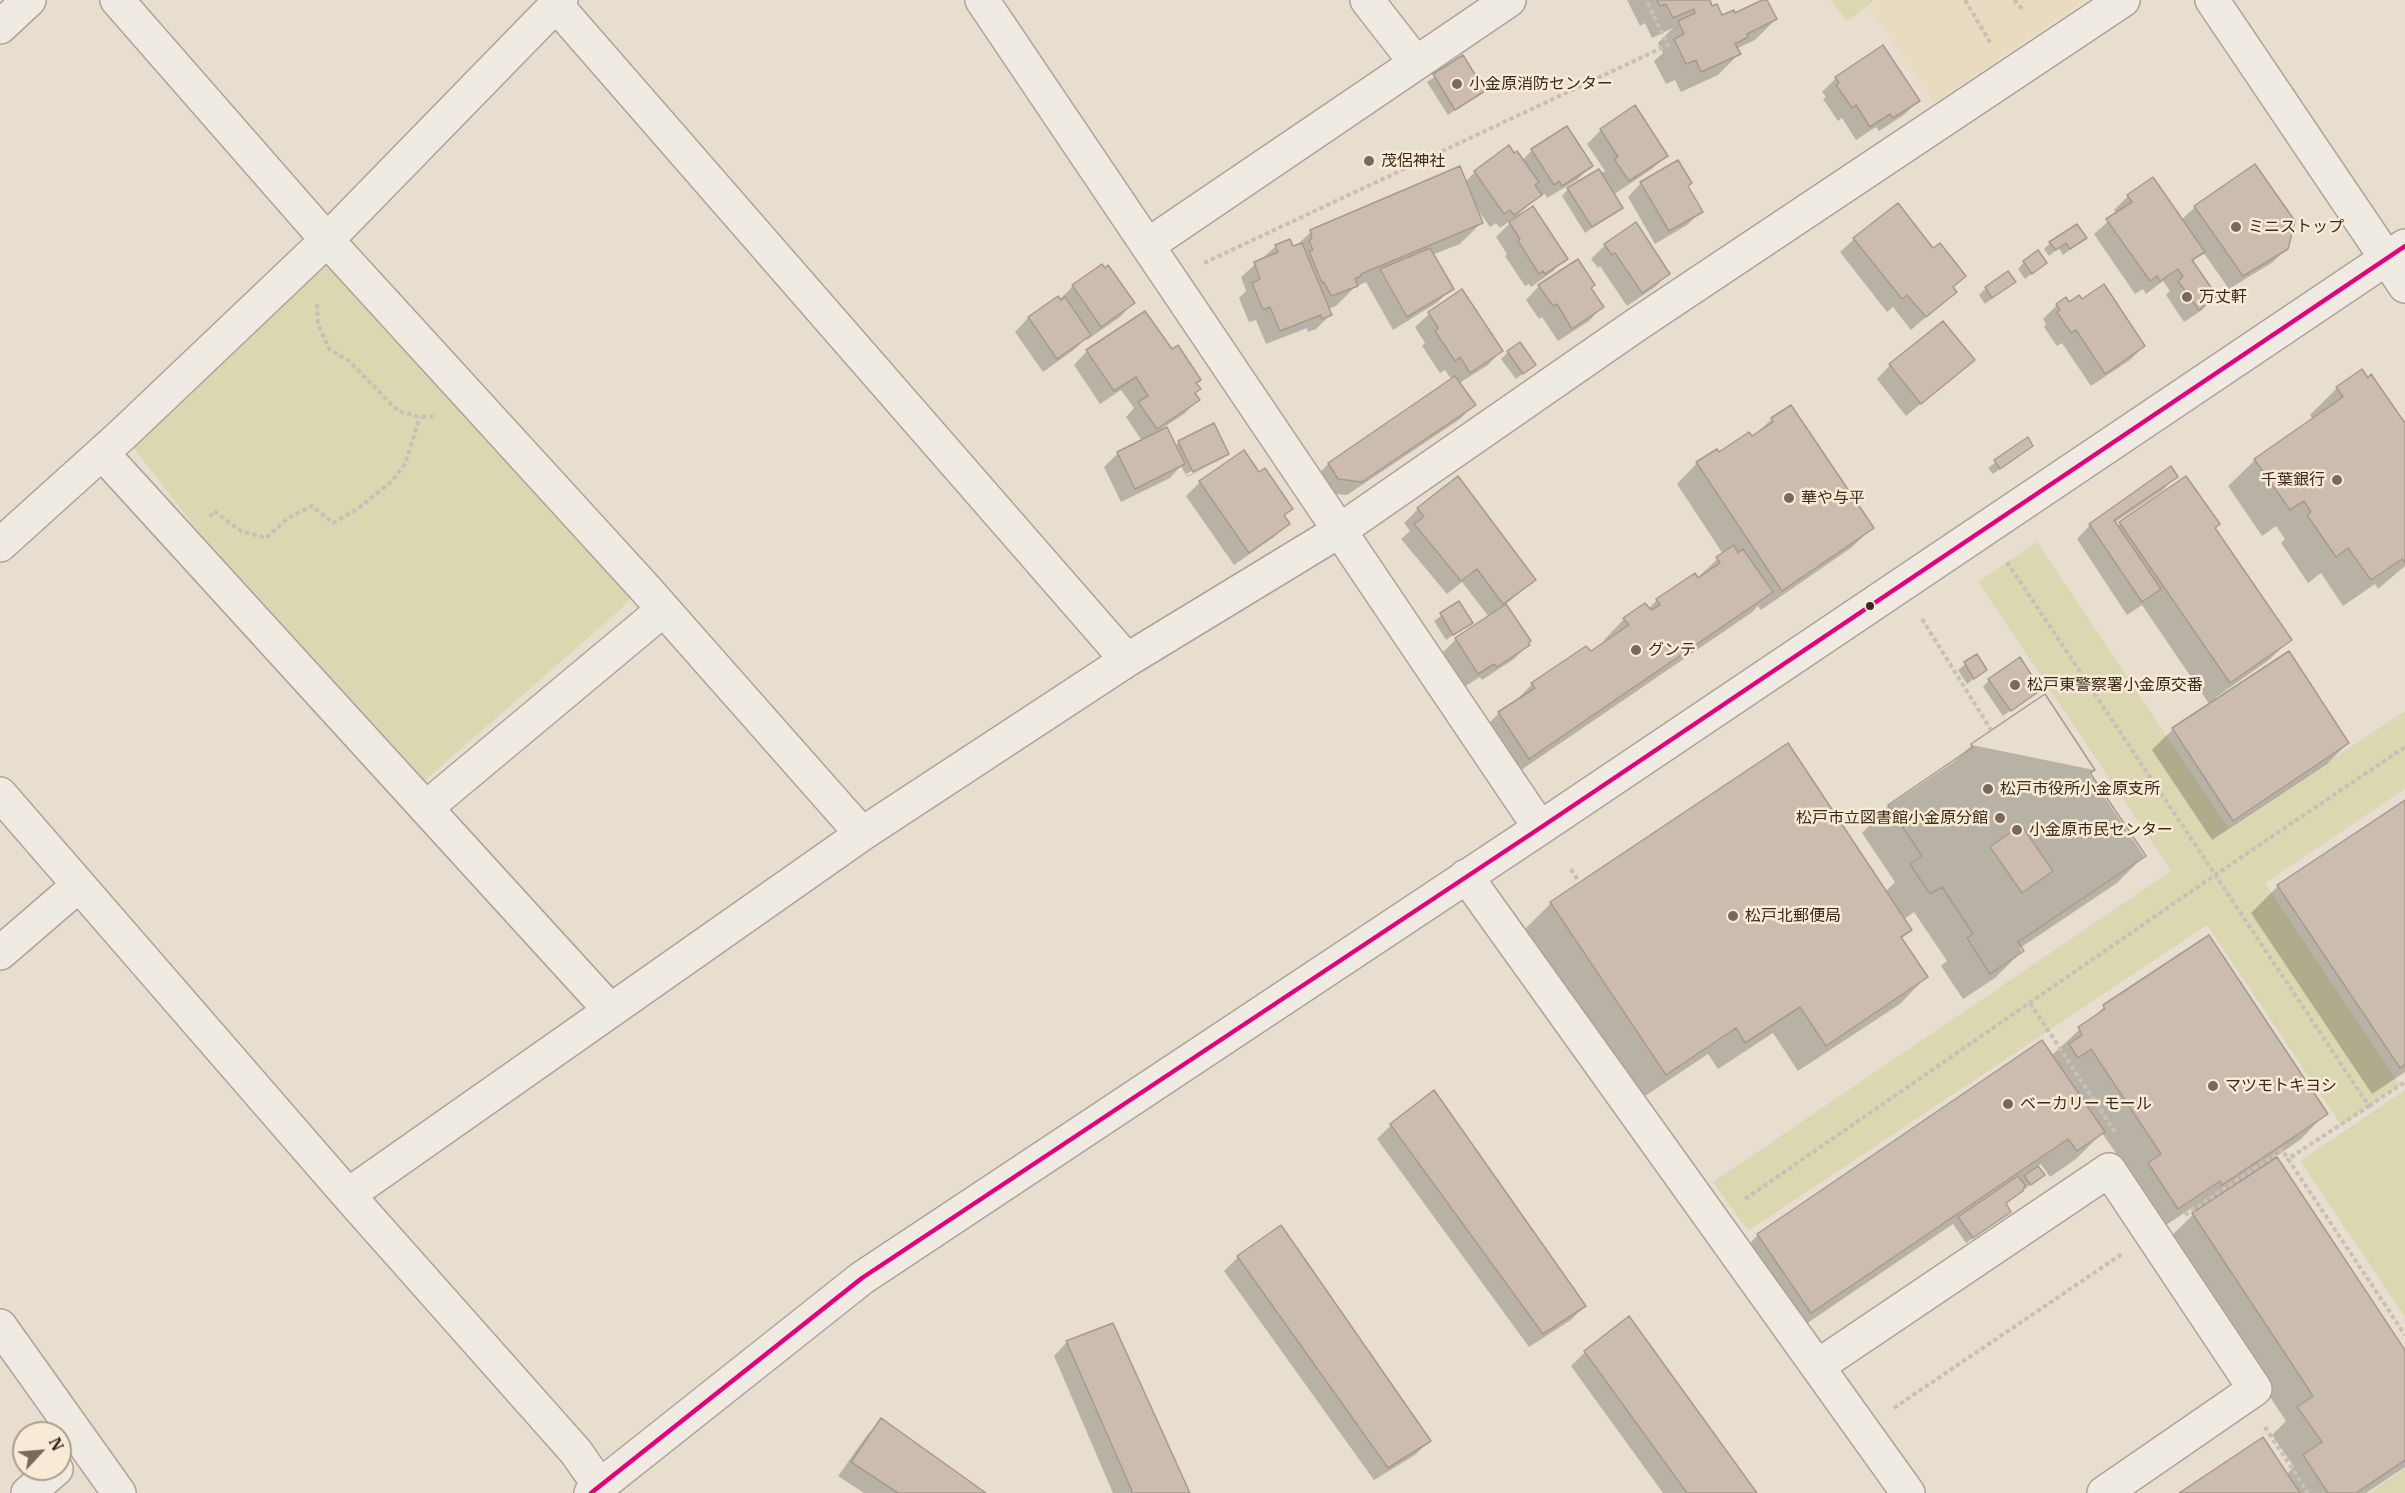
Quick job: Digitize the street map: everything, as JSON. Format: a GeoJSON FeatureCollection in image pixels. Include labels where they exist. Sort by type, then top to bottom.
{"type":"FeatureCollection","features":[{"type":"Feature","properties":{"kind":"street"},"geometry":{"type":"LineString","coordinates":[[0,27],[29,0]]}},
{"type":"Feature","properties":{"kind":"street"},"geometry":{"type":"LineString","coordinates":[[117,0],[327,240],[663,610],[862,834]]}},
{"type":"Feature","properties":{"kind":"street"},"geometry":{"type":"LineString","coordinates":[[982,0],[1540,828]]}},
{"type":"Feature","properties":{"kind":"street"},"geometry":{"type":"LineString","coordinates":[[1367,0],[1416,63]]}},
{"type":"Feature","properties":{"kind":"street"},"geometry":{"type":"LineString","coordinates":[[1148,245],[1509,0]]}},
{"type":"Feature","properties":{"kind":"street"},"geometry":{"type":"LineString","coordinates":[[348,1195],[862,834],[1127,660],[1339,531],[1636,325],[2122,0]]}},
{"type":"Feature","properties":{"kind":"street"},"geometry":{"type":"LineString","coordinates":[[2212,0],[2395,252],[2405,286]]}},
{"type":"Feature","properties":{"kind":"street"},"geometry":{"type":"LineString","coordinates":[[0,545],[102,453],[327,240],[558,3],[1127,660]]}},
{"type":"Feature","properties":{"kind":"street"},"geometry":{"type":"LineString","coordinates":[[0,795],[568,1444],[595,1489],[862,1278],[1540,828],[2395,252]]}},
{"type":"Feature","properties":{"kind":"street"},"geometry":{"type":"LineString","coordinates":[[102,453],[610,1010]]}},
{"type":"Feature","properties":{"kind":"street"},"geometry":{"type":"LineString","coordinates":[[427,807],[663,610]]}},
{"type":"Feature","properties":{"kind":"street"},"geometry":{"type":"LineString","coordinates":[[1466,876],[1908,1493]]}},
{"type":"Feature","properties":{"kind":"street"},"geometry":{"type":"LineString","coordinates":[[0,953],[79,885]]}},
{"type":"Feature","properties":{"kind":"street"},"geometry":{"type":"LineString","coordinates":[[1818,1366],[2109,1170],[2255,1389],[2104,1493]]}},
{"type":"Feature","properties":{"kind":"street"},"geometry":{"type":"LineString","coordinates":[[0,1326],[119,1493]]}},
{"type":"Feature","properties":{"kind":"street"},"geometry":{"type":"LineString","coordinates":[[72,1457],[86,1446]]}},
{"type":"Feature","properties":{"kind":"street"},"geometry":{"type":"LineString","coordinates":[[28,1493],[42,1481]]}},
{"type":"Feature","properties":{"kind":"path"},"geometry":{"type":"LineString","coordinates":[[1170,279],[1668,45],[1646,0]]}},
{"type":"Feature","properties":{"kind":"path"},"geometry":{"type":"LineString","coordinates":[[1965,0],[1991,44],[2025,65]]}},
{"type":"Feature","properties":{"kind":"path"},"geometry":{"type":"LineString","coordinates":[[2014,0],[2024,11]]}},
{"type":"Feature","properties":{"kind":"path"},"geometry":{"type":"LineString","coordinates":[[316,296],[318,324],[328,349],[350,361],[369,384],[398,411],[420,417],[442,416]]}},
{"type":"Feature","properties":{"kind":"path"},"geometry":{"type":"LineString","coordinates":[[208,520],[214,512],[241,531],[266,538],[288,518],[312,506],[333,523],[356,510],[397,475],[405,464],[420,417]]}},
{"type":"Feature","properties":{"kind":"path"},"geometry":{"type":"LineString","coordinates":[[2007,562],[2369,1106]]}},
{"type":"Feature","properties":{"kind":"path"},"geometry":{"type":"LineString","coordinates":[[1922,619],[1991,730]]}},
{"type":"Feature","properties":{"kind":"path"},"geometry":{"type":"LineString","coordinates":[[1714,1221],[2215,875],[2405,747]]}},
{"type":"Feature","properties":{"kind":"path"},"geometry":{"type":"LineString","coordinates":[[1570,869],[1579,882]]}},
{"type":"Feature","properties":{"kind":"path"},"geometry":{"type":"LineString","coordinates":[[2288,1159],[2405,1082]]}},
{"type":"Feature","properties":{"kind":"path"},"geometry":{"type":"LineString","coordinates":[[2184,1215],[2282,1150],[2405,1335]]}},
{"type":"Feature","properties":{"kind":"path"},"geometry":{"type":"LineString","coordinates":[[2245,1396],[2308,1493]]}},
{"type":"Feature","properties":{"kind":"shaded area"},"geometry":{"type":"Polygon","coordinates":[[[1830,0],[1875,0],[1847,21],[1830,0]]]}},
{"type":"Feature","properties":{"kind":"shaded area"},"geometry":{"type":"Polygon","coordinates":[[[1879,0],[2085,0],[1934,103],[1869,7],[1879,0]]]}},
{"type":"Feature","properties":{"kind":"shaded area"},"geometry":{"type":"Polygon","coordinates":[[[327,240],[643,586],[621,609],[425,780],[194,526],[123,434],[327,240]]]}},
{"type":"Feature","properties":{"kind":"shaded area"},"geometry":{"type":"Polygon","coordinates":[[[2037,542],[2228,828],[2405,711],[2405,789],[2265,883],[2400,1085],[2341,1125],[2207,925],[1748,1231],[1713,1182],[2171,871],[1978,582],[2037,542]]]}},
{"type":"Feature","properties":{"kind":"shaded area"},"geometry":{"type":"Polygon","coordinates":[[[2405,1090],[2405,1317],[2300,1161],[2405,1090]]]}},
{"type":"Feature","properties":{"kind":"shaded area"},"geometry":{"type":"Polygon","coordinates":[[[2405,1468],[2405,1493],[2369,1493],[2405,1468]]]}},
{"type":"Feature","properties":{"kind":"building"},"geometry":{"type":"Polygon","coordinates":[[[1657,0],[1710,0],[1712,6],[1717,4],[1722,15],[1734,10],[1735,13],[1762,0],[1767,0],[1777,19],[1747,34],[1748,37],[1735,44],[1741,54],[1701,72],[1696,60],[1686,64],[1674,39],[1684,34],[1678,21],[1695,13],[1694,9],[1673,18],[1666,4],[1660,6],[1657,0]]]}},
{"type":"Feature","properties":{"kind":"building"},"geometry":{"type":"Polygon","coordinates":[[[1883,45],[1920,101],[1893,118],[1890,114],[1870,127],[1856,105],[1852,108],[1836,85],[1839,83],[1835,77],[1883,45]]]}},
{"type":"Feature","properties":{"kind":"building"},"geometry":{"type":"Polygon","coordinates":[[[1463,55],[1485,91],[1455,110],[1433,74],[1463,55]]]}},
{"type":"Feature","properties":{"kind":"building"},"geometry":{"type":"Polygon","coordinates":[[[1635,105],[1668,156],[1629,181],[1614,159],[1618,157],[1600,129],[1635,105]]]}},
{"type":"Feature","properties":{"kind":"building"},"geometry":{"type":"Polygon","coordinates":[[[1567,126],[1593,166],[1562,186],[1559,181],[1554,185],[1531,149],[1567,126]]]}},
{"type":"Feature","properties":{"kind":"building"},"geometry":{"type":"Polygon","coordinates":[[[1509,145],[1514,153],[1517,151],[1539,182],[1535,185],[1542,195],[1514,215],[1510,210],[1504,214],[1474,171],[1509,145]]]}},
{"type":"Feature","properties":{"kind":"building"},"geometry":{"type":"Polygon","coordinates":[[[1678,160],[1692,183],[1688,186],[1703,212],[1669,231],[1640,182],[1678,160]]]}},
{"type":"Feature","properties":{"kind":"building"},"geometry":{"type":"Polygon","coordinates":[[[2255,164],[2295,221],[2288,249],[2243,276],[2194,206],[2255,164]]]}},
{"type":"Feature","properties":{"kind":"building"},"geometry":{"type":"Polygon","coordinates":[[[1460,166],[1483,223],[1361,274],[1355,279],[1358,286],[1331,296],[1324,282],[1322,283],[1309,251],[1313,250],[1309,241],[1312,238],[1310,230],[1460,166]]]}},
{"type":"Feature","properties":{"kind":"building"},"geometry":{"type":"Polygon","coordinates":[[[1599,169],[1623,208],[1592,227],[1567,188],[1599,169]]]}},
{"type":"Feature","properties":{"kind":"building"},"geometry":{"type":"Polygon","coordinates":[[[2153,177],[2205,252],[2192,260],[2217,296],[2199,310],[2178,281],[2183,277],[2178,269],[2160,281],[2157,276],[2150,281],[2106,219],[2132,202],[2127,195],[2153,177]]]}},
{"type":"Feature","properties":{"kind":"building"},"geometry":{"type":"Polygon","coordinates":[[[1898,203],[1933,248],[1940,243],[1966,276],[1953,287],[1957,292],[1926,317],[1907,295],[1902,299],[1853,238],[1898,203]]]}},
{"type":"Feature","properties":{"kind":"building"},"geometry":{"type":"Polygon","coordinates":[[[1533,206],[1568,259],[1545,274],[1543,271],[1539,274],[1509,222],[1533,206]]]}},
{"type":"Feature","properties":{"kind":"building"},"geometry":{"type":"Polygon","coordinates":[[[1636,222],[1670,274],[1642,293],[1615,253],[1612,255],[1604,244],[1636,222]]]}},
{"type":"Feature","properties":{"kind":"building"},"geometry":{"type":"Polygon","coordinates":[[[2077,224],[2087,238],[2070,249],[2066,243],[2056,250],[2049,242],[2077,224]]]}},
{"type":"Feature","properties":{"kind":"building"},"geometry":{"type":"Polygon","coordinates":[[[1290,239],[1293,246],[1302,243],[1332,315],[1322,319],[1321,315],[1280,331],[1270,307],[1263,310],[1252,283],[1260,279],[1254,262],[1278,252],[1275,245],[1290,239]]]}},
{"type":"Feature","properties":{"kind":"building"},"geometry":{"type":"Polygon","coordinates":[[[1430,248],[1454,289],[1407,317],[1380,269],[1430,248]]]}},
{"type":"Feature","properties":{"kind":"building"},"geometry":{"type":"Polygon","coordinates":[[[2038,250],[2047,263],[2032,274],[2023,261],[2038,250]]]}},
{"type":"Feature","properties":{"kind":"building"},"geometry":{"type":"Polygon","coordinates":[[[1578,259],[1595,285],[1591,288],[1604,307],[1572,329],[1557,304],[1553,306],[1538,285],[1578,259]]]}},
{"type":"Feature","properties":{"kind":"building"},"geometry":{"type":"Polygon","coordinates":[[[1102,264],[1105,268],[1108,265],[1135,303],[1101,327],[1072,285],[1102,264]]]}},
{"type":"Feature","properties":{"kind":"building"},"geometry":{"type":"Polygon","coordinates":[[[2008,271],[2016,282],[1992,298],[1985,287],[2008,271]]]}},
{"type":"Feature","properties":{"kind":"building"},"geometry":{"type":"Polygon","coordinates":[[[2104,284],[2145,346],[2105,374],[2076,330],[2071,333],[2057,312],[2060,310],[2056,304],[2066,297],[2069,302],[2079,295],[2082,299],[2104,284]]]}},
{"type":"Feature","properties":{"kind":"building"},"geometry":{"type":"Polygon","coordinates":[[[1462,289],[1503,351],[1470,373],[1460,357],[1455,361],[1435,331],[1438,328],[1428,312],[1462,289]]]}},
{"type":"Feature","properties":{"kind":"building"},"geometry":{"type":"Polygon","coordinates":[[[1058,296],[1061,300],[1065,297],[1091,335],[1057,359],[1028,317],[1058,296]]]}},
{"type":"Feature","properties":{"kind":"building"},"geometry":{"type":"Polygon","coordinates":[[[1145,311],[1172,349],[1178,345],[1201,380],[1196,383],[1201,389],[1195,393],[1200,400],[1157,429],[1138,402],[1148,396],[1136,377],[1114,391],[1086,350],[1145,311]]]}},
{"type":"Feature","properties":{"kind":"building"},"geometry":{"type":"Polygon","coordinates":[[[1943,321],[1975,360],[1921,404],[1889,364],[1943,321]]]}},
{"type":"Feature","properties":{"kind":"building"},"geometry":{"type":"Polygon","coordinates":[[[1520,342],[1536,365],[1523,374],[1507,351],[1520,342]]]}},
{"type":"Feature","properties":{"kind":"building","name":"千葉銀行"},"geometry":{"type":"Polygon","coordinates":[[[2362,369],[2368,378],[2371,374],[2405,423],[2405,563],[2402,559],[2371,580],[2348,548],[2336,557],[2307,515],[2311,512],[2304,501],[2290,510],[2254,459],[2343,397],[2336,387],[2362,369]]]}},
{"type":"Feature","properties":{"kind":"building"},"geometry":{"type":"Polygon","coordinates":[[[1455,376],[1476,405],[1362,482],[1338,479],[1328,463],[1455,376]]]}},
{"type":"Feature","properties":{"kind":"building"},"geometry":{"type":"Polygon","coordinates":[[[1791,405],[1874,528],[1782,591],[1696,462],[1717,449],[1719,452],[1749,432],[1752,436],[1773,422],[1771,418],[1791,405]]]}},
{"type":"Feature","properties":{"kind":"building"},"geometry":{"type":"Polygon","coordinates":[[[1214,423],[1229,454],[1193,472],[1178,441],[1214,423]]]}},
{"type":"Feature","properties":{"kind":"building"},"geometry":{"type":"Polygon","coordinates":[[[1167,427],[1185,464],[1135,489],[1117,452],[1167,427]]]}},
{"type":"Feature","properties":{"kind":"building"},"geometry":{"type":"Polygon","coordinates":[[[2028,437],[2033,446],[2000,469],[1994,460],[2028,437]]]}},
{"type":"Feature","properties":{"kind":"building"},"geometry":{"type":"Polygon","coordinates":[[[1244,450],[1259,472],[1265,468],[1293,509],[1284,515],[1290,524],[1249,553],[1199,481],[1244,450]]]}},
{"type":"Feature","properties":{"kind":"building"},"geometry":{"type":"Polygon","coordinates":[[[2171,466],[2178,477],[2114,520],[2161,589],[2142,602],[2089,524],[2171,466]]]}},
{"type":"Feature","properties":{"kind":"building"},"geometry":{"type":"Polygon","coordinates":[[[1458,476],[1536,580],[1503,604],[1477,569],[1461,581],[1414,524],[1424,517],[1417,508],[1458,476]]]}},
{"type":"Feature","properties":{"kind":"building"},"geometry":{"type":"Polygon","coordinates":[[[2186,476],[2220,524],[2215,528],[2292,640],[2230,683],[2119,522],[2186,476]]]}},
{"type":"Feature","properties":{"kind":"building"},"geometry":{"type":"Polygon","coordinates":[[[1734,545],[1738,553],[1743,549],[1773,592],[1529,759],[1498,712],[1535,688],[1531,683],[1586,646],[1591,651],[1629,625],[1623,618],[1645,603],[1651,610],[1660,605],[1656,599],[1695,573],[1698,578],[1720,563],[1716,557],[1734,545]]]}},
{"type":"Feature","properties":{"kind":"building"},"geometry":{"type":"Polygon","coordinates":[[[1459,601],[1473,623],[1453,635],[1440,613],[1459,601]]]}},
{"type":"Feature","properties":{"kind":"building"},"geometry":{"type":"Polygon","coordinates":[[[1506,604],[1531,641],[1528,643],[1530,645],[1497,667],[1494,664],[1478,674],[1455,638],[1506,604]]]}},
{"type":"Feature","properties":{"kind":"building"},"geometry":{"type":"Polygon","coordinates":[[[2289,651],[2349,743],[2233,821],[2172,728],[2289,651]]]}},
{"type":"Feature","properties":{"kind":"building"},"geometry":{"type":"Polygon","coordinates":[[[1977,654],[1987,670],[1974,679],[1964,662],[1977,654]]]}},
{"type":"Feature","properties":{"kind":"building"},"geometry":{"type":"Polygon","coordinates":[[[2020,657],[2041,690],[2011,711],[1988,679],[2020,657]]]}},
{"type":"Feature","properties":{"kind":"building","name":"小金原市民センター"},"geometry":{"type":"Polygon","coordinates":[[[2045,694],[2095,770],[2090,773],[2146,856],[2018,942],[2024,951],[1990,974],[1967,938],[1973,934],[1942,887],[1930,894],[1910,864],[1922,856],[1888,805],[1973,747],[1971,744],[2045,694]],[[2021,825],[1990,847],[2022,893],[2053,871],[2021,825]]]}},
{"type":"Feature","properties":{"kind":"building","name":"小金原市民センター"},"geometry":{"type":"Polygon","coordinates":[[[2045,694],[2095,770],[2090,773],[2146,856],[2018,942],[2024,951],[1990,974],[1967,938],[1973,934],[1942,887],[1930,894],[1910,864],[1922,856],[1888,805],[1973,747],[1971,744],[2045,694]]]}},
{"type":"Feature","properties":{"kind":"building"},"geometry":{"type":"Polygon","coordinates":[[[1788,743],[1912,930],[1901,937],[1928,977],[1826,1046],[1800,1007],[1745,1043],[1736,1028],[1666,1075],[1550,902],[1788,743]]]}},
{"type":"Feature","properties":{"kind":"building"},"geometry":{"type":"Polygon","coordinates":[[[2405,800],[2405,1065],[2400,1068],[2277,885],[2405,800]]]}},
{"type":"Feature","properties":{"kind":"building","name":"マツモトキヨシ"},"geometry":{"type":"Polygon","coordinates":[[[2209,935],[2328,1114],[2222,1185],[2220,1181],[2178,1209],[2148,1163],[2161,1154],[2091,1049],[2078,1058],[2069,1044],[2082,1035],[2078,1027],[2105,1009],[2103,1005],[2209,935]]]}},
{"type":"Feature","properties":{"kind":"building"},"geometry":{"type":"Polygon","coordinates":[[[2042,1040],[2105,1132],[2077,1151],[2068,1139],[1811,1313],[1757,1234],[2042,1040]]]}},
{"type":"Feature","properties":{"kind":"building"},"geometry":{"type":"Polygon","coordinates":[[[1434,1090],[1586,1306],[1543,1334],[1390,1124],[1434,1090]]]}},
{"type":"Feature","properties":{"kind":"building"},"geometry":{"type":"Polygon","coordinates":[[[2277,1157],[2405,1350],[2405,1460],[2356,1493],[2328,1493],[2303,1455],[2322,1442],[2297,1407],[2313,1396],[2192,1213],[2277,1157]]]}},
{"type":"Feature","properties":{"kind":"building"},"geometry":{"type":"Polygon","coordinates":[[[2038,1166],[2045,1175],[2031,1185],[2024,1176],[2038,1166]]]}},
{"type":"Feature","properties":{"kind":"building"},"geometry":{"type":"Polygon","coordinates":[[[2018,1176],[2025,1185],[2023,1191],[2006,1203],[2011,1212],[1973,1238],[1958,1217],[2018,1176]]]}},
{"type":"Feature","properties":{"kind":"building"},"geometry":{"type":"Polygon","coordinates":[[[1281,1225],[1431,1441],[1388,1468],[1237,1256],[1281,1225]]]}},
{"type":"Feature","properties":{"kind":"building"},"geometry":{"type":"Polygon","coordinates":[[[1629,1316],[1757,1493],[1687,1493],[1584,1351],[1629,1316]]]}},
{"type":"Feature","properties":{"kind":"building"},"geometry":{"type":"Polygon","coordinates":[[[1113,1323],[1190,1493],[1133,1493],[1066,1341],[1113,1323]]]}},
{"type":"Feature","properties":{"kind":"building"},"geometry":{"type":"Polygon","coordinates":[[[881,1418],[986,1493],[898,1493],[851,1462],[881,1418]]]}},
{"type":"Feature","properties":{"kind":"building"},"geometry":{"type":"Polygon","coordinates":[[[2263,1437],[2300,1493],[2179,1493],[2263,1437]]]}},
{"type":"Feature","properties":{"kind":"transit line"},"geometry":{"type":"LineString","coordinates":[[591,1493],[862,1278],[1540,828],[2405,246]]}},
{"type":"Feature","properties":{"kind":"place","name":"小金原消防センター"},"geometry":{"type":"Point","coordinates":[1457,84]}},
{"type":"Feature","properties":{"kind":"place","name":"茂侶神社"},"geometry":{"type":"Point","coordinates":[1369,161]}},
{"type":"Feature","properties":{"kind":"place","name":"ミニストップ"},"geometry":{"type":"Point","coordinates":[2236,227]}},
{"type":"Feature","properties":{"kind":"place","name":"万丈軒"},"geometry":{"type":"Point","coordinates":[2187,297]}},
{"type":"Feature","properties":{"kind":"place","name":"千葉銀行"},"geometry":{"type":"Point","coordinates":[2337,480]}},
{"type":"Feature","properties":{"kind":"place","name":"華や与平"},"geometry":{"type":"Point","coordinates":[1789,498]}},
{"type":"Feature","properties":{"kind":"place","name":"グンテ"},"geometry":{"type":"Point","coordinates":[1636,650]}},
{"type":"Feature","properties":{"kind":"place","name":"松戸東警察署小金原交番"},"geometry":{"type":"Point","coordinates":[2015,685]}},
{"type":"Feature","properties":{"kind":"place","name":"松戸市役所小金原支所"},"geometry":{"type":"Point","coordinates":[1988,789]}},
{"type":"Feature","properties":{"kind":"place","name":"松戸市立図書館小金原分館"},"geometry":{"type":"Point","coordinates":[2000,818]}},
{"type":"Feature","properties":{"kind":"place","name":"小金原市民センター"},"geometry":{"type":"Point","coordinates":[2017,830]}},
{"type":"Feature","properties":{"kind":"place","name":"松戸北郵便局"},"geometry":{"type":"Point","coordinates":[1733,916]}},
{"type":"Feature","properties":{"kind":"place","name":"マツモトキヨシ"},"geometry":{"type":"Point","coordinates":[2213,1086]}},
{"type":"Feature","properties":{"kind":"place","name":"ベーカリー モール"},"geometry":{"type":"Point","coordinates":[2008,1104]}}]}
